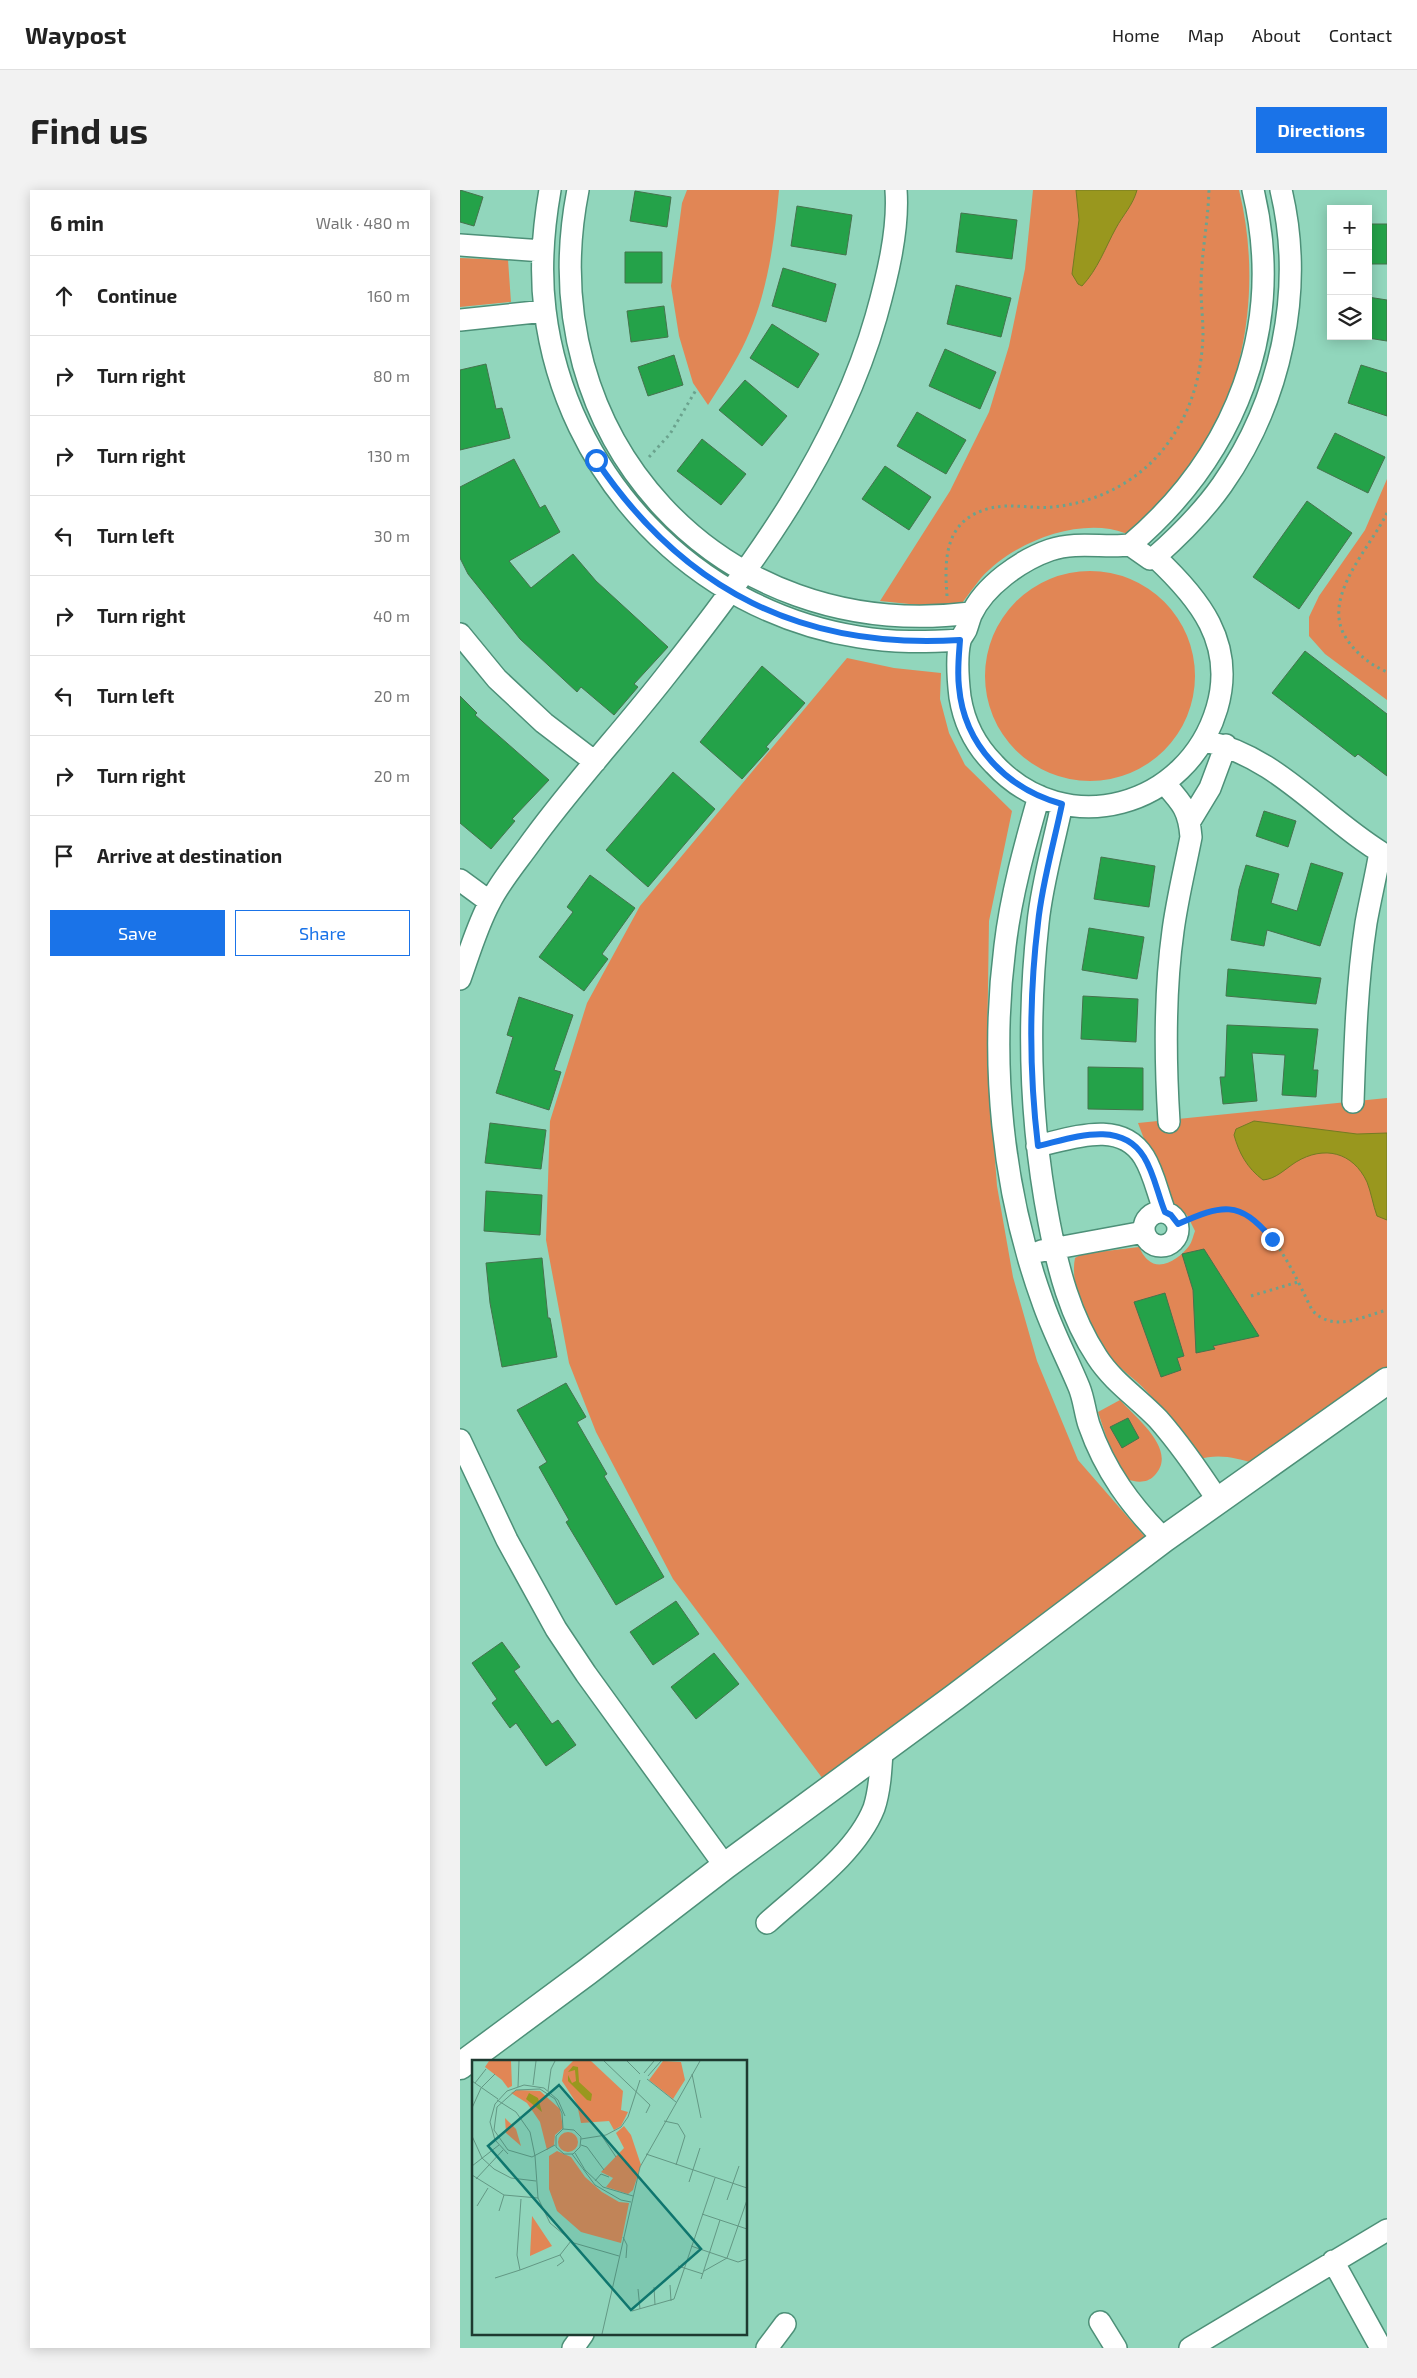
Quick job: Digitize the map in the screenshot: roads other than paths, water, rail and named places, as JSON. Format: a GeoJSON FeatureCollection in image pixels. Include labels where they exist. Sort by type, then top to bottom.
{"type":"FeatureCollection","features":[{"type":"Feature","properties":{"kind":"street"},"geometry":{"type":"LineString","coordinates":[[550,190],[542,251],[545,311],[552,350],[568,403],[596,460],[633,512],[655,535],[704,575],[761,608],[826,631],[892,642],[960,640]]}},
{"type":"Feature","properties":{"kind":"street"},"geometry":{"type":"LineString","coordinates":[[578,190],[571,235],[569,280],[578,348],[587,380],[615,442],[633,470],[652,494],[684,527],[720,556],[746,572],[786,592],[829,606],[888,616],[971,614]]}},
{"type":"Feature","properties":{"kind":"street"},"geometry":{"type":"LineString","coordinates":[[460,979],[490,902],[559,804],[595,762],[746,572],[836,424],[866,352],[889,271],[896,190]]}},
{"type":"Feature","properties":{"kind":"street"},"geometry":{"type":"LineString","coordinates":[[1130,545],[1160,519],[1196,477],[1217,444],[1241,394],[1251,364],[1262,301],[1261,238],[1253,190]]}},
{"type":"Feature","properties":{"kind":"street"},"geometry":{"type":"LineString","coordinates":[[1155,557],[1192,594],[1212,627],[1218,646],[1221,666],[1218,704],[1204,741],[1193,757],[1164,784],[1149,793],[1115,804],[1098,807],[1062,804],[1038,796],[1016,784],[1001,772],[976,741],[968,724],[960,695],[958,666],[960,640],[971,614],[996,582],[1013,568],[1051,550],[1072,545],[1130,545],[1150,559],[1155,557],[1185,529],[1222,484],[1240,457],[1268,396],[1285,332],[1289,299],[1288,233],[1281,190]]}},
{"type":"Feature","properties":{"kind":"street"},"geometry":{"type":"LineString","coordinates":[[460,245],[542,251]]}},
{"type":"Feature","properties":{"kind":"street"},"geometry":{"type":"LineString","coordinates":[[543,281],[569,280]]}},
{"type":"Feature","properties":{"kind":"street"},"geometry":{"type":"LineString","coordinates":[[460,320],[545,311]]}},
{"type":"Feature","properties":{"kind":"street"},"geometry":{"type":"LineString","coordinates":[[460,634],[498,679],[544,723],[595,762]]}},
{"type":"Feature","properties":{"kind":"street"},"geometry":{"type":"LineString","coordinates":[[1204,741],[1226,745],[1272,770],[1384,854],[1366,924],[1355,1036],[1353,1102]]}},
{"type":"Feature","properties":{"kind":"street"},"geometry":{"type":"LineString","coordinates":[[1190,821],[1210,788],[1226,745]]}},
{"type":"Feature","properties":{"kind":"street"},"geometry":{"type":"LineString","coordinates":[[1164,784],[1181,802],[1190,821],[1191,837],[1173,932],[1166,1013],[1166,1058],[1170,1122]]}},
{"type":"Feature","properties":{"kind":"street"},"geometry":{"type":"LineString","coordinates":[[1038,796],[1018,870],[1005,946],[999,1023],[1001,1101],[1008,1158],[1027,1253],[1059,1345],[1080,1389],[1088,1423],[1110,1471],[1140,1514],[1164,1539]]}},
{"type":"Feature","properties":{"kind":"street"},"geometry":{"type":"LineString","coordinates":[[1062,804],[1038,921],[1032,998],[1031,1069],[1043,1192],[1054,1248],[1071,1308],[1096,1356],[1108,1373],[1158,1420],[1200,1473],[1219,1502]]}},
{"type":"Feature","properties":{"kind":"street"},"geometry":{"type":"LineString","coordinates":[[460,880],[490,902]]}},
{"type":"Feature","properties":{"kind":"street"},"geometry":{"type":"LineString","coordinates":[[1038,1146],[1093,1134],[1111,1134],[1124,1137],[1135,1144],[1145,1158],[1171,1218],[1176,1238],[1164,1246],[1151,1243],[1144,1232],[1147,1219],[1152,1214],[1171,1218]]}},
{"type":"Feature","properties":{"kind":"street"},"geometry":{"type":"LineString","coordinates":[[1027,1253],[1144,1232]]}},
{"type":"Feature","properties":{"kind":"street"},"geometry":{"type":"LineString","coordinates":[[1080,1389],[1108,1373]]}},
{"type":"Feature","properties":{"kind":"street"},"geometry":{"type":"LineString","coordinates":[[460,2066],[1164,1539],[1219,1502],[1278,1457],[1387,1381]]}},
{"type":"Feature","properties":{"kind":"street"},"geometry":{"type":"LineString","coordinates":[[460,1440],[507,1540],[556,1629],[586,1674],[725,1866]]}},
{"type":"Feature","properties":{"kind":"street"},"geometry":{"type":"LineString","coordinates":[[767,1923],[817,1879],[860,1833],[874,1808],[879,1784],[882,1750]]}},
{"type":"Feature","properties":{"kind":"street"},"geometry":{"type":"LineString","coordinates":[[1190,2348],[1387,2230]]}},
{"type":"Feature","properties":{"kind":"street"},"geometry":{"type":"LineString","coordinates":[[1333,2261],[1381,2348]]}},
{"type":"Feature","properties":{"kind":"street"},"geometry":{"type":"LineString","coordinates":[[1100,2322],[1116,2348]]}},
{"type":"Feature","properties":{"kind":"street"},"geometry":{"type":"LineString","coordinates":[[767,2348],[785,2324]]}},
{"type":"Feature","properties":{"kind":"street"},"geometry":{"type":"LineString","coordinates":[[574,2348],[582,2336]]}}]}
